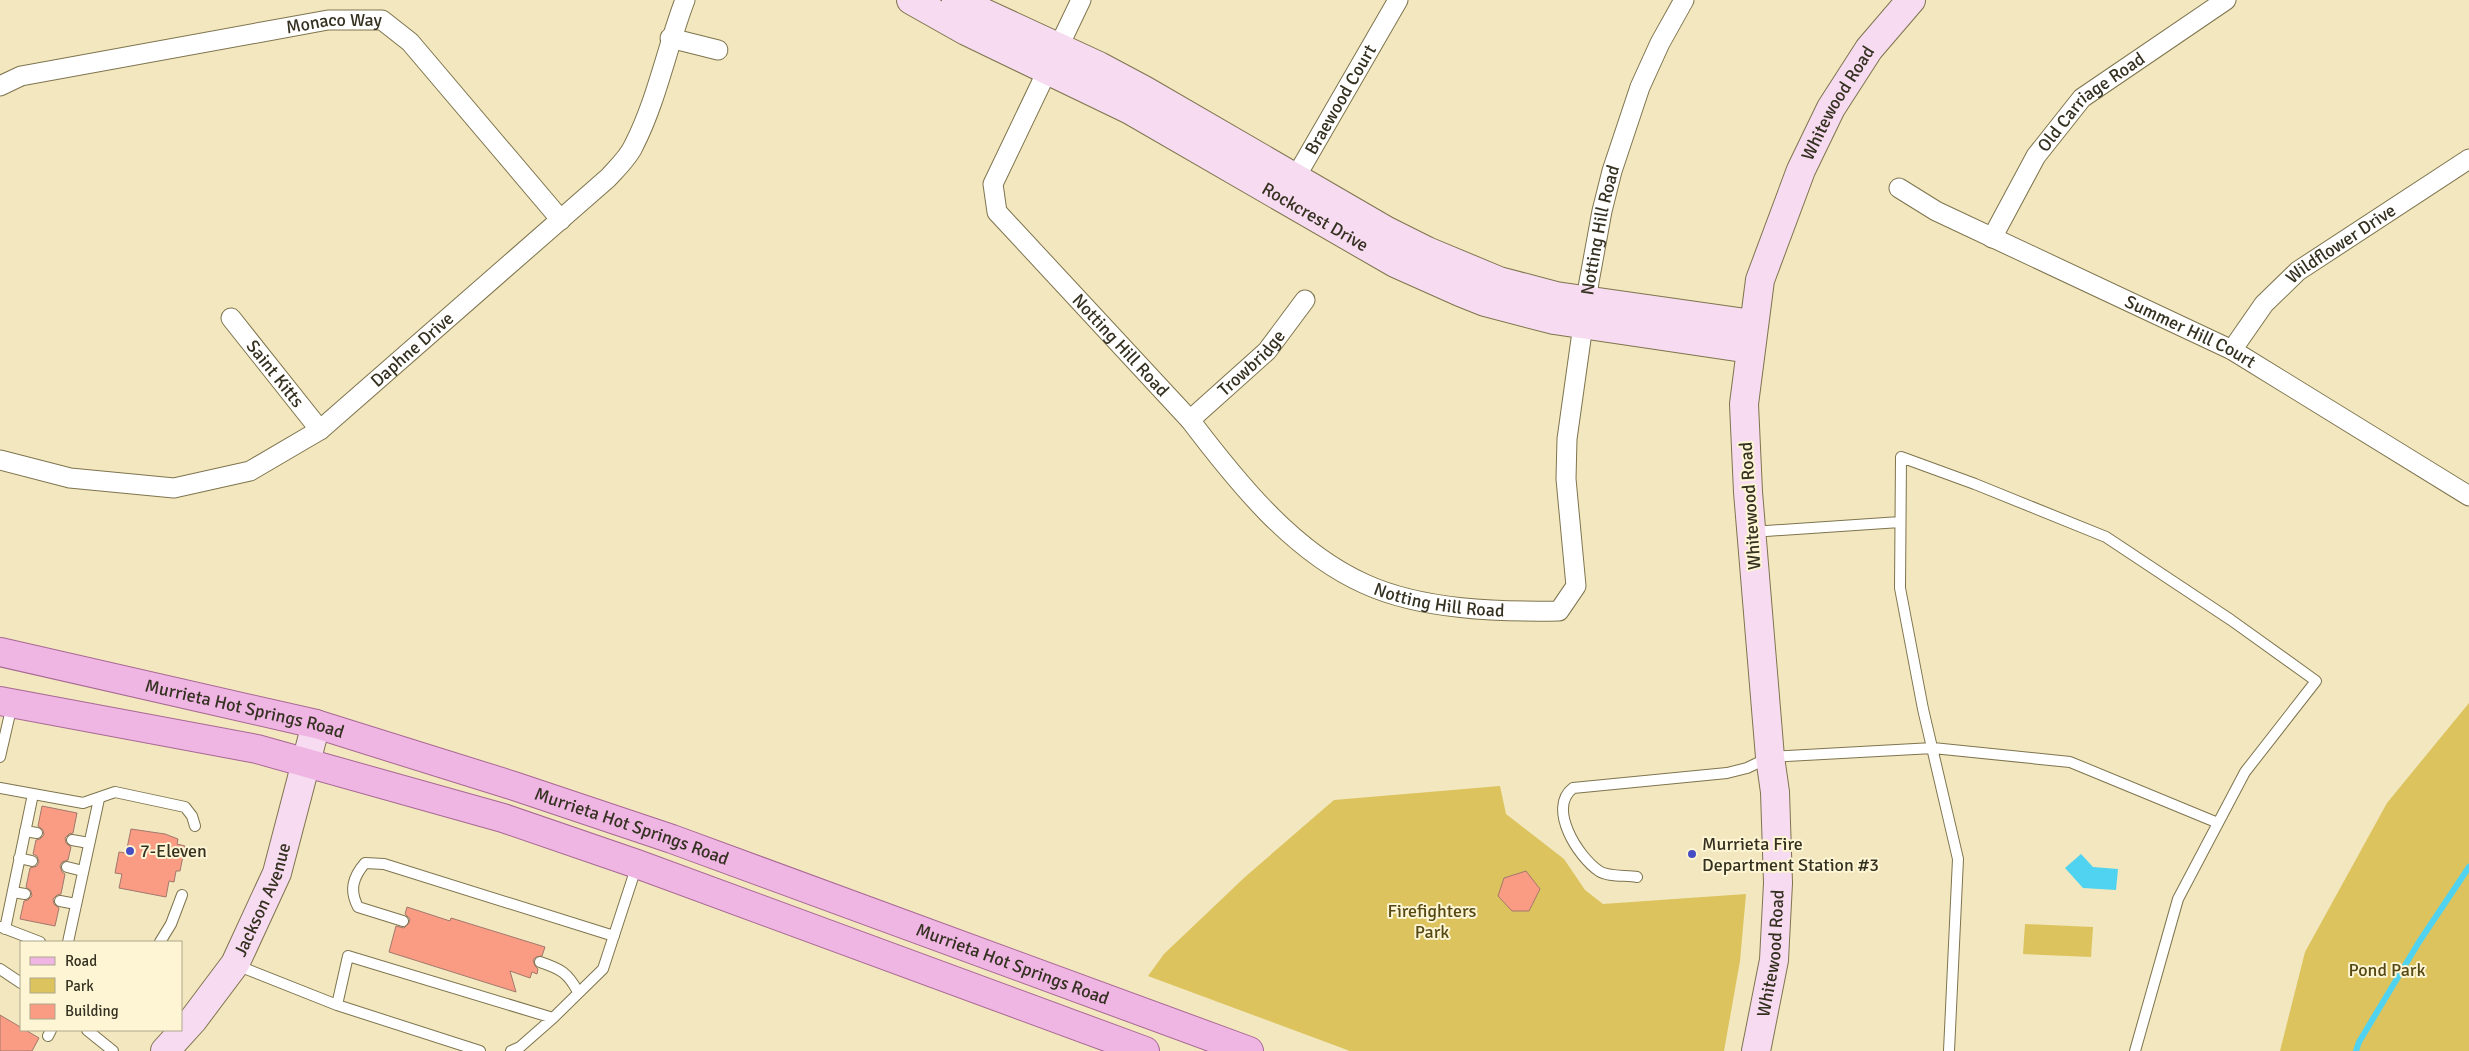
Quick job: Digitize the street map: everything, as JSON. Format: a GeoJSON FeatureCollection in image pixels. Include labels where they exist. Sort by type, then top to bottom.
{"type":"FeatureCollection","features":[{"type":"Feature","properties":{"kind":"main road","name":"Rockcrest Drive"},"geometry":{"type":"LineString","coordinates":[[911,0],[966,31],[1054,58],[1144,90],[1289,188],[1387,231],[1459,266],[1528,290],[1585,313],[1751,336]]}},
{"type":"Feature","properties":{"kind":"main road","name":"Rockcrest Drive"},"geometry":{"type":"LineString","coordinates":[[956,0],[987,16],[1054,58]]}},
{"type":"Feature","properties":{"kind":"main road","name":"Whitewood Road"},"geometry":{"type":"LineString","coordinates":[[1756,1051],[1774,960],[1778,892],[1775,792],[1770,757],[1751,532],[1744,404],[1751,336],[1760,280],[1801,170],[1831,108],[1869,48],[1911,0]]}},
{"type":"Feature","properties":{"kind":"main road","name":"Murrieta Hot Springs Road"},"geometry":{"type":"LineString","coordinates":[[0,652],[316,724],[672,838],[1248,1051]]}},
{"type":"Feature","properties":{"kind":"main road","name":"Murrieta Hot Springs Road"},"geometry":{"type":"LineString","coordinates":[[6,702],[256,749],[503,818],[638,864],[1145,1051]]}},
{"type":"Feature","properties":{"kind":"main road","name":"Jackson Avenue"},"geometry":{"type":"LineString","coordinates":[[165,1051],[193,1020],[235,964],[277,873],[316,724]]}},
{"type":"Feature","properties":{"kind":"main road"},"geometry":{"type":"LineString","coordinates":[[638,864],[644,855],[650,853],[677,856],[817,904],[828,907],[841,902]]}},
{"type":"Feature","properties":{"kind":"street","name":"Daphne Drive"},"geometry":{"type":"LineString","coordinates":[[0,460],[70,478],[174,488],[250,471],[320,430],[608,178],[634,147],[651,103],[670,38],[684,0]]}},
{"type":"Feature","properties":{"kind":"street","name":"Notting Hill Road"},"geometry":{"type":"LineString","coordinates":[[1080,0],[993,184],[997,212],[1190,420],[1262,506],[1298,540],[1334,567],[1366,584],[1405,598],[1499,612],[1559,611],[1576,586],[1566,480],[1567,439],[1602,211],[1622,136],[1652,61],[1684,0]]}},
{"type":"Feature","properties":{"kind":"street","name":"Braewood Court"},"geometry":{"type":"LineString","coordinates":[[1289,188],[1398,0]]}},
{"type":"Feature","properties":{"kind":"street","name":"Old Carriage Road"},"geometry":{"type":"LineString","coordinates":[[1992,238],[2036,156],[2082,98],[2226,0]]}},
{"type":"Feature","properties":{"kind":"street","name":"Monaco Way"},"geometry":{"type":"LineString","coordinates":[[0,86],[21,76],[328,20],[382,20],[410,42],[561,220]]}},
{"type":"Feature","properties":{"kind":"street"},"geometry":{"type":"LineString","coordinates":[[670,38],[718,50]]}},
{"type":"Feature","properties":{"kind":"street","name":"Wildflower Drive"},"geometry":{"type":"LineString","coordinates":[[2232,350],[2264,304],[2298,270],[2469,159]]}},
{"type":"Feature","properties":{"kind":"street","name":"Summer Hill Court"},"geometry":{"type":"LineString","coordinates":[[1899,188],[1936,211],[2232,350],[2469,496]]}},
{"type":"Feature","properties":{"kind":"street","name":"Trowbridge"},"geometry":{"type":"LineString","coordinates":[[1190,420],[1267,351],[1305,300]]}},
{"type":"Feature","properties":{"kind":"street","name":"Saint Kitts"},"geometry":{"type":"LineString","coordinates":[[231,318],[320,430]]}},
{"type":"Feature","properties":{"kind":"lane"},"geometry":{"type":"LineString","coordinates":[[1950,1051],[1958,859],[1900,588],[1901,457],[1975,484],[2106,537],[2231,620],[2316,680],[2245,772],[2178,899],[2135,1051]]}},
{"type":"Feature","properties":{"kind":"lane"},"geometry":{"type":"LineString","coordinates":[[1751,532],[1900,522]]}},
{"type":"Feature","properties":{"kind":"lane"},"geometry":{"type":"LineString","coordinates":[[0,757],[6,702]]}},
{"type":"Feature","properties":{"kind":"lane"},"geometry":{"type":"LineString","coordinates":[[1637,877],[1600,872],[1579,854],[1567,828],[1562,804],[1565,794],[1573,788],[1727,773],[1747,768],[1770,757],[1933,748],[2070,762],[2218,823]]}},
{"type":"Feature","properties":{"kind":"lane"},"geometry":{"type":"LineString","coordinates":[[0,788],[83,803],[115,792],[175,803],[185,807],[192,816],[195,826]]}},
{"type":"Feature","properties":{"kind":"lane"},"geometry":{"type":"LineString","coordinates":[[33,794],[13,892],[3,928],[37,941]]}},
{"type":"Feature","properties":{"kind":"lane"},"geometry":{"type":"LineString","coordinates":[[68,941],[99,799]]}},
{"type":"Feature","properties":{"kind":"lane"},"geometry":{"type":"LineString","coordinates":[[25,831],[37,833]]}},
{"type":"Feature","properties":{"kind":"lane"},"geometry":{"type":"LineString","coordinates":[[72,840],[89,843]]}},
{"type":"Feature","properties":{"kind":"lane"},"geometry":{"type":"LineString","coordinates":[[19,858],[32,861]]}},
{"type":"Feature","properties":{"kind":"lane"},"geometry":{"type":"LineString","coordinates":[[403,921],[358,907],[352,895],[353,883],[358,871],[365,863],[384,864],[614,936]]}},
{"type":"Feature","properties":{"kind":"lane"},"geometry":{"type":"LineString","coordinates":[[510,1051],[520,1047],[553,1018],[603,969],[638,864]]}},
{"type":"Feature","properties":{"kind":"lane"},"geometry":{"type":"LineString","coordinates":[[67,867],[83,871]]}},
{"type":"Feature","properties":{"kind":"lane"},"geometry":{"type":"LineString","coordinates":[[13,892],[25,894]]}},
{"type":"Feature","properties":{"kind":"lane"},"geometry":{"type":"LineString","coordinates":[[161,941],[172,924],[182,895]]}},
{"type":"Feature","properties":{"kind":"lane"},"geometry":{"type":"LineString","coordinates":[[60,901],[76,904]]}},
{"type":"Feature","properties":{"kind":"lane"},"geometry":{"type":"LineString","coordinates":[[337,1005],[348,956],[553,1018]]}},
{"type":"Feature","properties":{"kind":"lane"},"geometry":{"type":"LineString","coordinates":[[540,962],[566,974],[578,992]]}},
{"type":"Feature","properties":{"kind":"lane"},"geometry":{"type":"LineString","coordinates":[[235,964],[337,1005],[480,1051]]}},
{"type":"Feature","properties":{"kind":"lane"},"geometry":{"type":"LineString","coordinates":[[0,969],[20,982]]}},
{"type":"Feature","properties":{"kind":"lane"},"geometry":{"type":"LineString","coordinates":[[88,1031],[113,1051]]}},
{"type":"Feature","properties":{"kind":"green space","name":"Pond Park"},"geometry":{"type":"Polygon","coordinates":[[[2469,703],[2469,1051],[2280,1051],[2305,952],[2387,803],[2469,703]]]}},
{"type":"Feature","properties":{"kind":"green space","name":"Firefighters Park"},"geometry":{"type":"Polygon","coordinates":[[[1500,786],[1506,814],[1564,859],[1585,890],[1603,904],[1746,894],[1740,961],[1724,1051],[1350,1051],[1148,976],[1164,954],[1245,877],[1334,800],[1500,786]]]}},
{"type":"Feature","properties":{"kind":"green space"},"geometry":{"type":"Polygon","coordinates":[[[2025,924],[2093,927],[2091,957],[2023,954],[2025,924]]]}},
{"type":"Feature","properties":{"kind":"water"},"geometry":{"type":"Polygon","coordinates":[[[2081,854],[2093,867],[2118,869],[2116,890],[2083,888],[2065,868],[2081,854]]]}},
{"type":"Feature","properties":{"kind":"building"},"geometry":{"type":"Polygon","coordinates":[[[42,806],[77,813],[73,833],[65,838],[66,843],[71,847],[68,860],[62,862],[60,866],[65,874],[61,894],[53,899],[54,904],[59,908],[55,926],[20,919],[24,901],[32,896],[31,891],[26,887],[30,868],[37,866],[39,862],[37,856],[33,854],[36,840],[44,835],[43,830],[38,826],[42,806]]]}},
{"type":"Feature","properties":{"kind":"building"},"geometry":{"type":"Polygon","coordinates":[[[131,829],[165,834],[178,839],[177,844],[185,846],[180,871],[176,871],[174,882],[169,881],[166,897],[119,888],[122,874],[115,873],[119,852],[126,853],[131,829]]]}},
{"type":"Feature","properties":{"kind":"building"},"geometry":{"type":"Polygon","coordinates":[[[1526,871],[1540,889],[1529,911],[1512,911],[1498,896],[1504,878],[1526,871]]]}},
{"type":"Feature","properties":{"kind":"building"},"geometry":{"type":"Polygon","coordinates":[[[407,907],[450,921],[451,918],[545,947],[542,956],[536,957],[533,960],[538,969],[537,974],[532,972],[530,978],[510,971],[516,992],[389,952],[396,926],[404,928],[409,923],[410,919],[405,914],[407,907]]]}},
{"type":"Feature","properties":{"kind":"building"},"geometry":{"type":"Polygon","coordinates":[[[0,1015],[20,1027],[20,1031],[27,1031],[39,1038],[32,1051],[0,1051],[0,1015]]]}},
{"type":"Feature","properties":{"kind":"waterway"},"geometry":{"type":"LineString","coordinates":[[2356,1051],[2359,1042],[2419,942],[2469,867]]}},
{"type":"Feature","properties":{"kind":"place","name":"7-Eleven"},"geometry":{"type":"Point","coordinates":[130,851]}},
{"type":"Feature","properties":{"kind":"place","name":"Murrieta Fire Department Station #3"},"geometry":{"type":"Point","coordinates":[1692,854]}}]}
